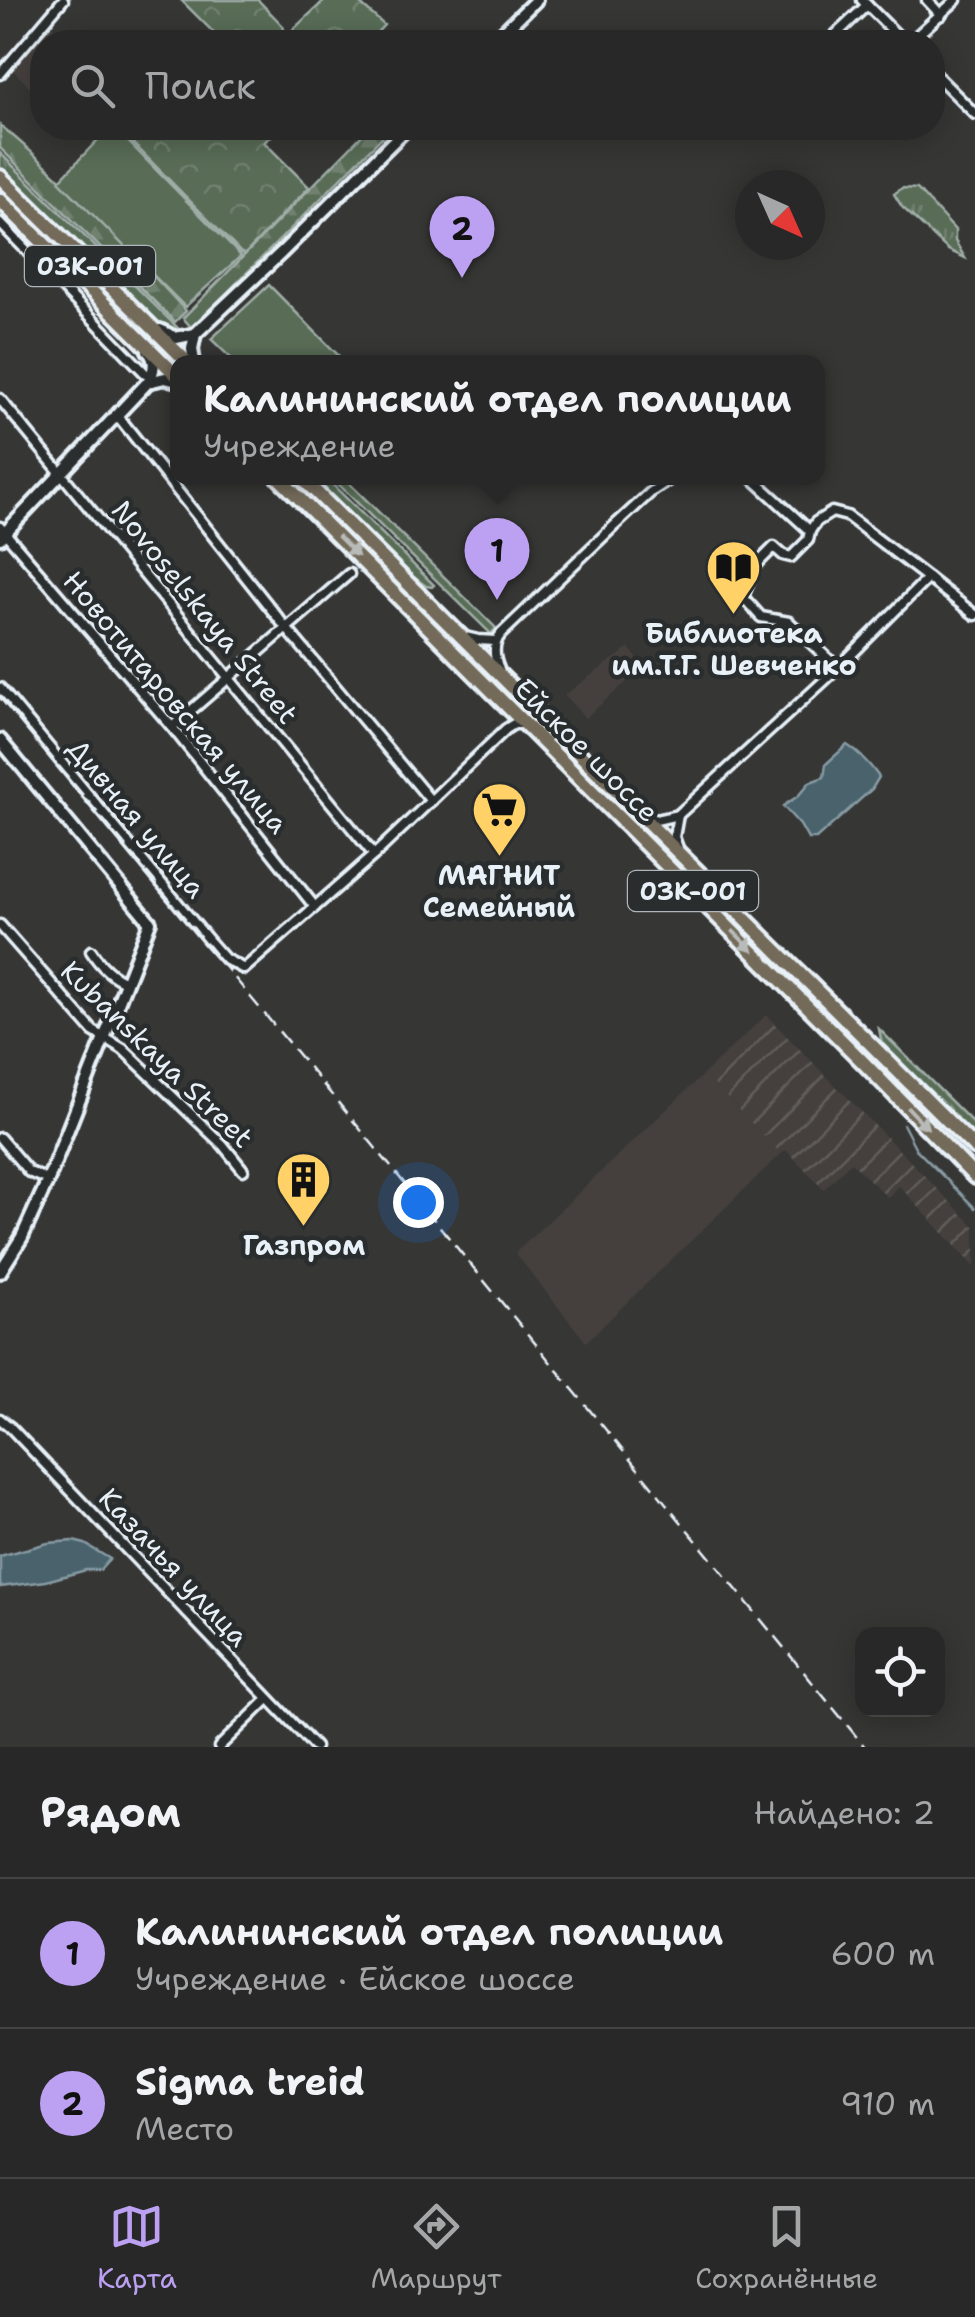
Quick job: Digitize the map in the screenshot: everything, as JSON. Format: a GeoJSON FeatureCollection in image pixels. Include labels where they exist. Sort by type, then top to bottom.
{"type":"FeatureCollection","features":[{"type":"Feature","properties":{"kind":"main road","name":"03К-001"},"geometry":{"type":"LineString","coordinates":[[0,177],[180,355]]}},
{"type":"Feature","properties":{"kind":"main road","name":"03К-001"},"geometry":{"type":"LineString","coordinates":[[0,200],[170,371]]}},
{"type":"Feature","properties":{"kind":"main road","name":"Ейское шоссе"},"geometry":{"type":"LineString","coordinates":[[286,485],[975,1178]]}},
{"type":"Feature","properties":{"kind":"main road","name":"Ейское шоссе"},"geometry":{"type":"LineString","coordinates":[[309,485],[975,1148]]}},
{"type":"Feature","properties":{"kind":"street"},"geometry":{"type":"LineString","coordinates":[[37,30],[63,0]]}},
{"type":"Feature","properties":{"kind":"street"},"geometry":{"type":"LineString","coordinates":[[505,30],[536,0]]}},
{"type":"Feature","properties":{"kind":"street"},"geometry":{"type":"LineString","coordinates":[[927,0],[941,15]]}},
{"type":"Feature","properties":{"kind":"street"},"geometry":{"type":"LineString","coordinates":[[923,30],[956,0]]}},
{"type":"Feature","properties":{"kind":"street"},"geometry":{"type":"LineString","coordinates":[[839,30],[865,3],[895,30]]}},
{"type":"Feature","properties":{"kind":"street"},"geometry":{"type":"LineString","coordinates":[[0,74],[30,39]]}},
{"type":"Feature","properties":{"kind":"street"},"geometry":{"type":"LineString","coordinates":[[945,84],[975,114]]}},
{"type":"Feature","properties":{"kind":"street"},"geometry":{"type":"LineString","coordinates":[[151,326],[176,338],[195,334],[395,140]]}},
{"type":"Feature","properties":{"kind":"street"},"geometry":{"type":"LineString","coordinates":[[0,223],[147,377],[170,378]]}},
{"type":"Feature","properties":{"kind":"street"},"geometry":{"type":"LineString","coordinates":[[2,533],[117,415],[153,372],[151,355],[132,332]]}},
{"type":"Feature","properties":{"kind":"street"},"geometry":{"type":"LineString","coordinates":[[193,355],[195,334]]}},
{"type":"Feature","properties":{"kind":"street","name":"Novoselskaya Street"},"geometry":{"type":"LineString","coordinates":[[0,399],[374,854]]}},
{"type":"Feature","properties":{"kind":"street"},"geometry":{"type":"LineString","coordinates":[[117,415],[170,482]]}},
{"type":"Feature","properties":{"kind":"street"},"geometry":{"type":"LineString","coordinates":[[173,485],[431,801]]}},
{"type":"Feature","properties":{"kind":"street"},"geometry":{"type":"LineString","coordinates":[[520,695],[499,670],[495,641],[654,485]]}},
{"type":"Feature","properties":{"kind":"street"},"geometry":{"type":"LineString","coordinates":[[760,485],[810,531]]}},
{"type":"Feature","properties":{"kind":"street"},"geometry":{"type":"LineString","coordinates":[[838,668],[788,622],[762,617],[743,598],[755,566],[774,547],[790,557],[808,540],[816,522],[832,512],[848,516],[975,615]]}},
{"type":"Feature","properties":{"kind":"street","name":"Новотитаровская улица"},"geometry":{"type":"LineString","coordinates":[[2,533],[172,727],[315,907]]}},
{"type":"Feature","properties":{"kind":"street"},"geometry":{"type":"LineString","coordinates":[[172,727],[348,574]]}},
{"type":"Feature","properties":{"kind":"street"},"geometry":{"type":"LineString","coordinates":[[636,811],[656,820],[678,815],[838,668],[928,578]]}},
{"type":"Feature","properties":{"kind":"street"},"geometry":{"type":"LineString","coordinates":[[460,635],[495,641]]}},
{"type":"Feature","properties":{"kind":"street","name":"Дивная улица"},"geometry":{"type":"LineString","coordinates":[[0,688],[226,959],[244,969],[315,907]]}},
{"type":"Feature","properties":{"kind":"street"},"geometry":{"type":"LineString","coordinates":[[506,729],[508,706]]}},
{"type":"Feature","properties":{"kind":"street"},"geometry":{"type":"LineString","coordinates":[[315,907],[506,729],[526,724]]}},
{"type":"Feature","properties":{"kind":"street"},"geometry":{"type":"LineString","coordinates":[[0,740],[150,922],[48,1180],[22,1237],[0,1272]]}},
{"type":"Feature","properties":{"kind":"street"},"geometry":{"type":"LineString","coordinates":[[678,815],[675,843],[696,865],[695,870]]}},
{"type":"Feature","properties":{"kind":"street","name":"Kubanskaya Street"},"geometry":{"type":"LineString","coordinates":[[0,925],[93,1031],[123,1049],[223,1144],[243,1170]]}},
{"type":"Feature","properties":{"kind":"street"},"geometry":{"type":"LineString","coordinates":[[91,951],[99,964],[126,982]]}},
{"type":"Feature","properties":{"kind":"street"},"geometry":{"type":"LineString","coordinates":[[0,1138],[29,1172],[48,1180]]}},
{"type":"Feature","properties":{"kind":"street","name":"Казачья улица"},"geometry":{"type":"LineString","coordinates":[[0,1420],[10,1426],[315,1747]]}},
{"type":"Feature","properties":{"kind":"street"},"geometry":{"type":"LineString","coordinates":[[220,1747],[268,1699]]}},
{"type":"Feature","properties":{"kind":"shaded area"},"geometry":{"type":"Polygon","coordinates":[[[48,21],[57,30],[41,30],[48,21]]]}},
{"type":"Feature","properties":{"kind":"shaded area"},"geometry":{"type":"Polygon","coordinates":[[[30,43],[30,88],[10,67],[30,43]]]}},
{"type":"Feature","properties":{"kind":"shaded area"},"geometry":{"type":"Polygon","coordinates":[[[629,648],[644,667],[585,718],[564,695],[629,648]]]}},
{"type":"Feature","properties":{"kind":"shaded area"},"geometry":{"type":"Polygon","coordinates":[[[766,1015],[975,1227],[975,1267],[899,1186],[888,1198],[851,1162],[824,1189],[786,1150],[781,1154],[704,1074],[766,1015]]]}},
{"type":"Feature","properties":{"kind":"shaded area"},"geometry":{"type":"Polygon","coordinates":[[[704,1074],[781,1154],[586,1342],[515,1253],[704,1074]]]}},
{"type":"Feature","properties":{"kind":"green space"},"geometry":{"type":"Polygon","coordinates":[[[181,0],[258,0],[284,30],[211,30],[181,0]]]}},
{"type":"Feature","properties":{"kind":"green space"},"geometry":{"type":"Polygon","coordinates":[[[325,0],[356,0],[384,25],[379,30],[292,30],[325,0]]]}},
{"type":"Feature","properties":{"kind":"green space"},"geometry":{"type":"Polygon","coordinates":[[[0,125],[72,191],[186,311],[175,322],[0,148],[0,125]]]}},
{"type":"Feature","properties":{"kind":"green space"},"geometry":{"type":"Polygon","coordinates":[[[98,140],[127,140],[241,256],[185,307],[59,181],[98,140]]]}},
{"type":"Feature","properties":{"kind":"green space"},"geometry":{"type":"Polygon","coordinates":[[[130,140],[267,140],[264,142],[309,187],[245,254],[130,140]]]}},
{"type":"Feature","properties":{"kind":"green space"},"geometry":{"type":"Polygon","coordinates":[[[357,140],[379,140],[192,328],[183,318],[357,140]]]}},
{"type":"Feature","properties":{"kind":"green space"},"geometry":{"type":"Polygon","coordinates":[[[0,153],[184,334],[175,335],[158,325],[0,169],[0,153]]]}},
{"type":"Feature","properties":{"kind":"green space"},"geometry":{"type":"Polygon","coordinates":[[[902,188],[917,189],[955,230],[955,241],[965,258],[948,250],[902,207],[894,194],[902,188]]]}},
{"type":"Feature","properties":{"kind":"green space"},"geometry":{"type":"Polygon","coordinates":[[[269,285],[338,355],[228,355],[211,339],[269,285]]]}},
{"type":"Feature","properties":{"kind":"green space"},"geometry":{"type":"Polygon","coordinates":[[[319,485],[333,485],[434,585],[426,586],[319,485]]]}},
{"type":"Feature","properties":{"kind":"green space"},"geometry":{"type":"Polygon","coordinates":[[[339,485],[351,485],[496,628],[491,634],[339,485]]]}},
{"type":"Feature","properties":{"kind":"green space"},"geometry":{"type":"Polygon","coordinates":[[[879,1029],[975,1125],[975,1140],[883,1050],[879,1029]]]}},
{"type":"Feature","properties":{"kind":"water"},"geometry":{"type":"Polygon","coordinates":[[[847,745],[879,777],[872,789],[816,839],[808,839],[783,806],[810,782],[824,777],[826,764],[847,745]]]}},
{"type":"Feature","properties":{"kind":"water"},"geometry":{"type":"Polygon","coordinates":[[[73,1541],[110,1559],[100,1570],[0,1587],[0,1556],[48,1543],[73,1541]]]}},
{"type":"Feature","properties":{"kind":"waterway"},"geometry":{"type":"LineString","coordinates":[[903,1124],[916,1149],[975,1208]]}},
{"type":"Feature","properties":{"kind":"railway"},"geometry":{"type":"LineString","coordinates":[[0,695],[865,1747]]}},
{"type":"Feature","properties":{"kind":"place","name":"Sigma treid"},"geometry":{"type":"Point","coordinates":[462,278]}},
{"type":"Feature","properties":{"kind":"place","name":"Калининский отдел полиции"},"geometry":{"type":"Point","coordinates":[497,600]}},
{"type":"Feature","properties":{"kind":"place","name":"Библиотека им.Т.Г. Шевченко"},"geometry":{"type":"Point","coordinates":[734,616]}},
{"type":"Feature","properties":{"kind":"place","name":"МАГНИТ Семейный"},"geometry":{"type":"Point","coordinates":[499,858]}},
{"type":"Feature","properties":{"kind":"place","name":"Газпром"},"geometry":{"type":"Point","coordinates":[304,1228]}}]}
